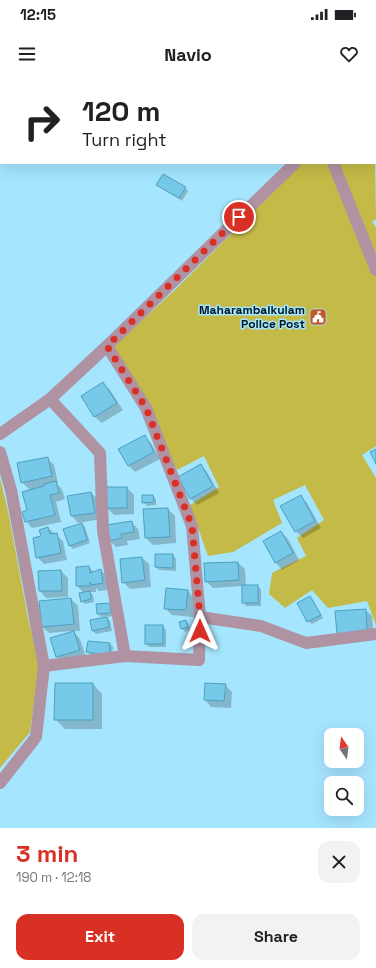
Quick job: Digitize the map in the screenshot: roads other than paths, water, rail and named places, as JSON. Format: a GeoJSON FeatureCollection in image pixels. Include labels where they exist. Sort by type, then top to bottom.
{"type":"FeatureCollection","features":[{"type":"Feature","properties":{"kind":"street"},"geometry":{"type":"LineString","coordinates":[[0,434],[50,399],[107,346],[294,164]]}},
{"type":"Feature","properties":{"kind":"street"},"geometry":{"type":"LineString","coordinates":[[334,164],[376,270]]}},
{"type":"Feature","properties":{"kind":"street"},"geometry":{"type":"LineString","coordinates":[[44,666],[125,656],[199,660],[200,617],[192,526],[146,408],[107,346]]}},
{"type":"Feature","properties":{"kind":"street"},"geometry":{"type":"LineString","coordinates":[[50,399],[100,453],[103,531],[125,656]]}},
{"type":"Feature","properties":{"kind":"street"},"geometry":{"type":"LineString","coordinates":[[0,452],[11,490],[44,666],[36,737],[0,783]]}},
{"type":"Feature","properties":{"kind":"street"},"geometry":{"type":"LineString","coordinates":[[200,617],[261,626],[306,643],[376,634]]}},
{"type":"Feature","properties":{"kind":"place","name":"Maharambaikulam Police Post"},"geometry":{"type":"Point","coordinates":[318,317]}}]}
